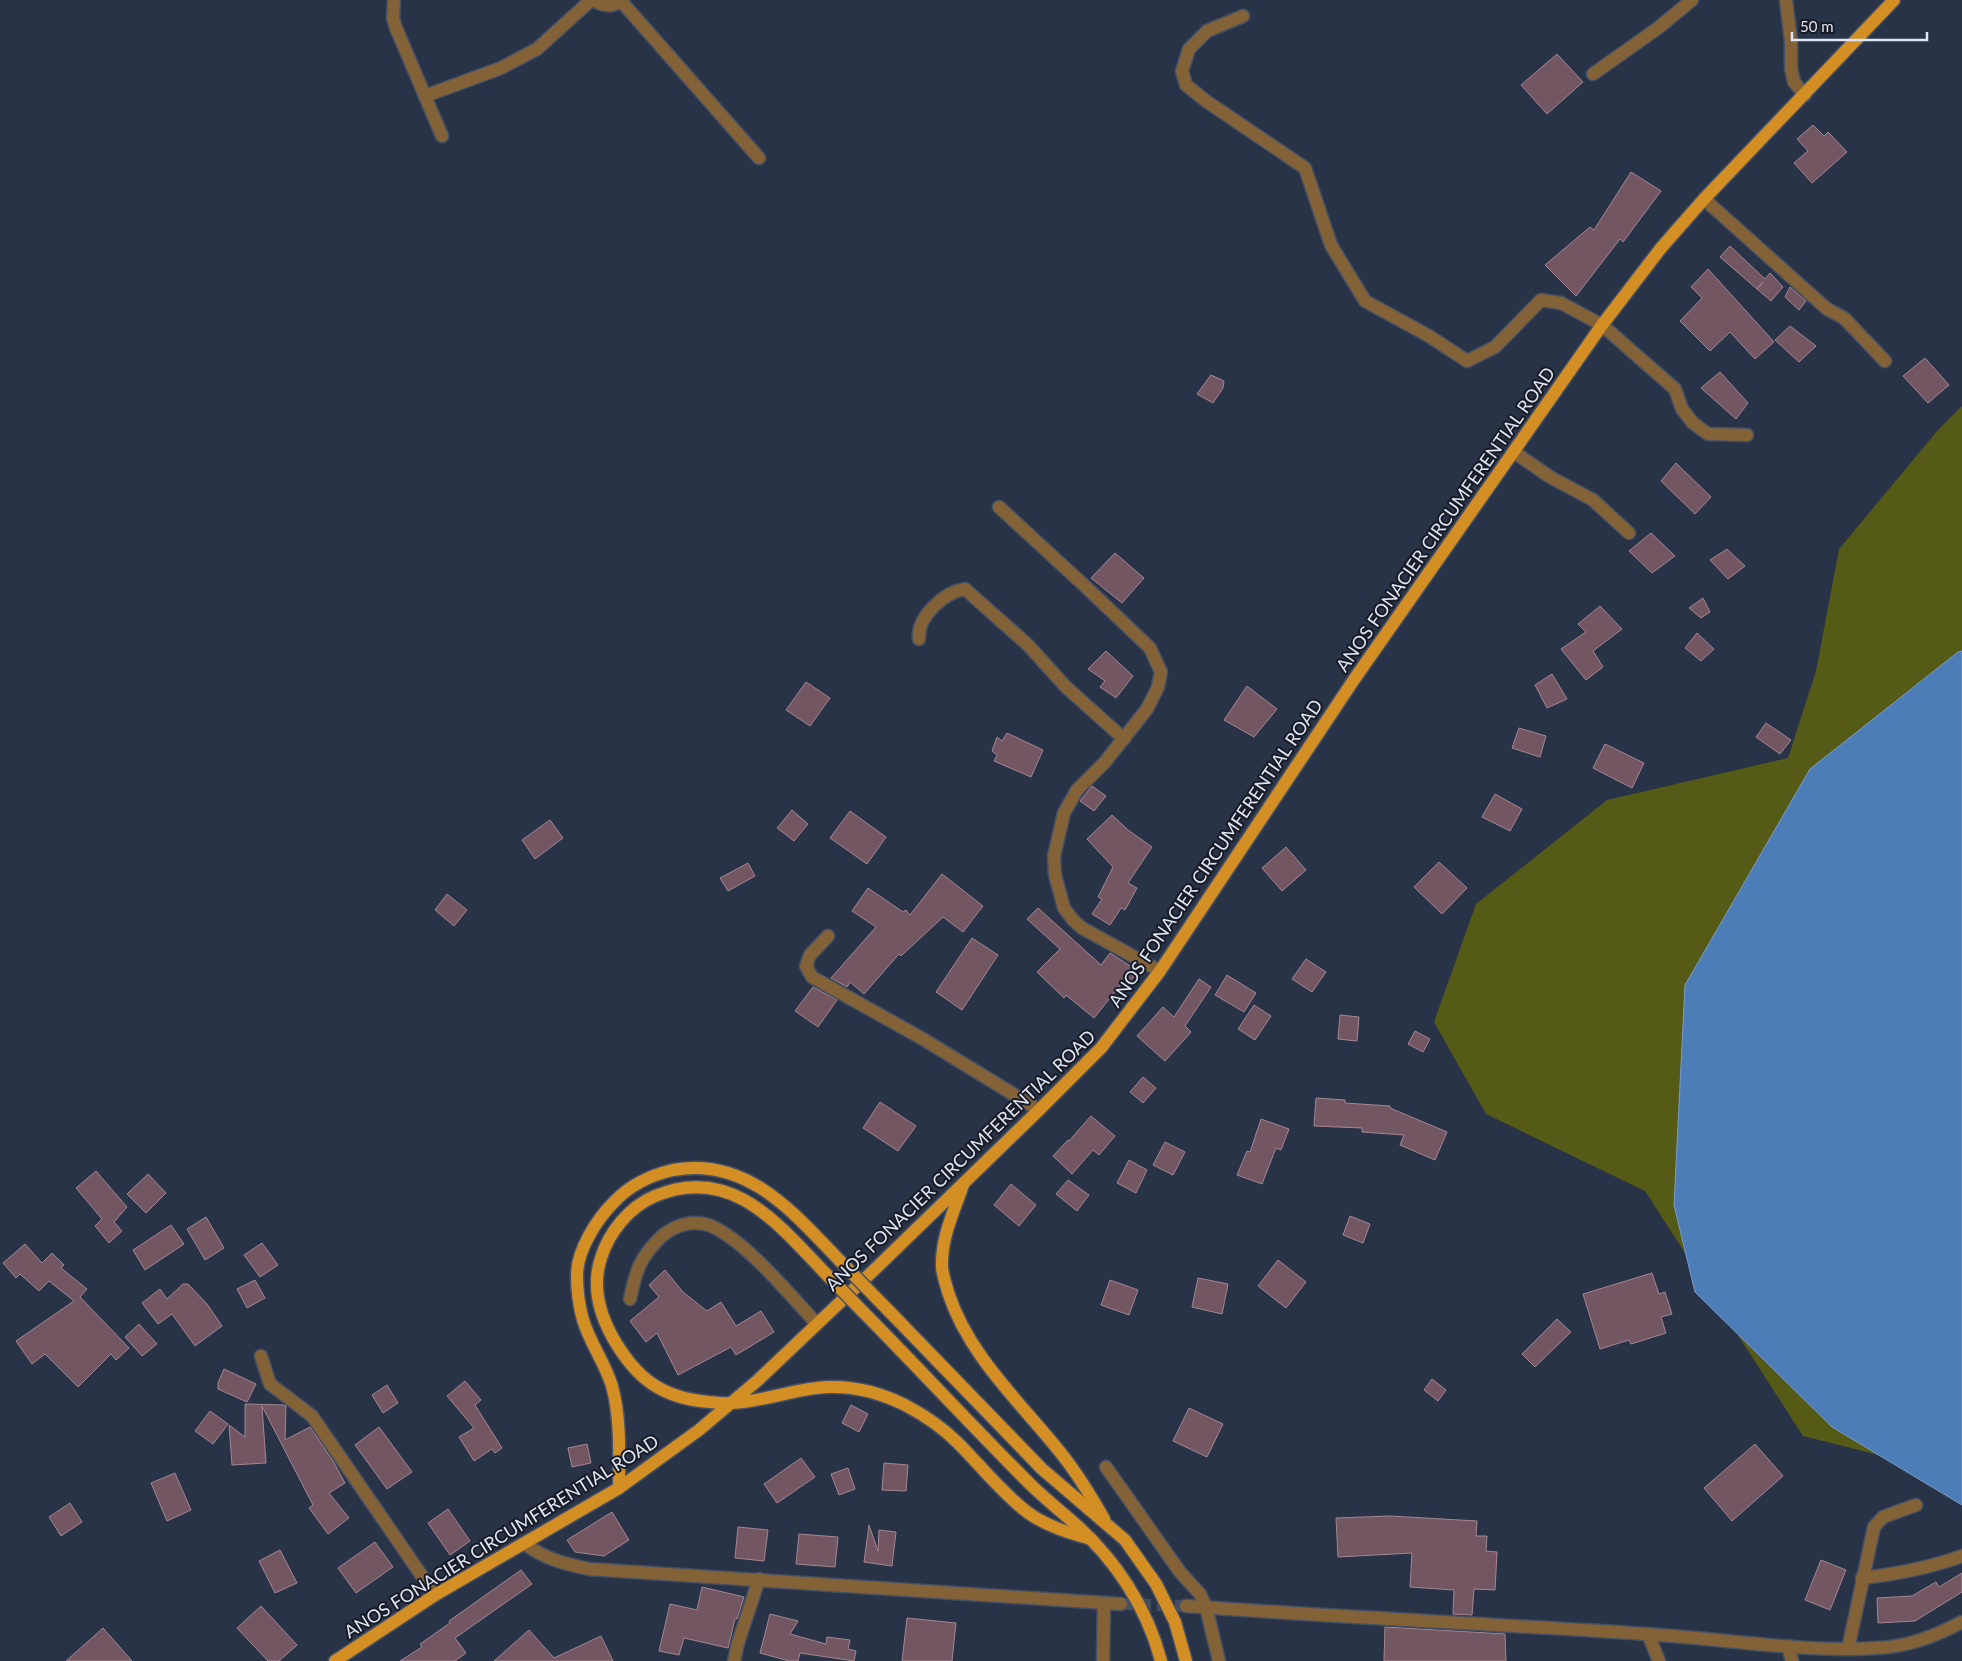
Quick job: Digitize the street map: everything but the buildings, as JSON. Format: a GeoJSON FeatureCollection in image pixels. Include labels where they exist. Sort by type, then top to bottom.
{"type":"FeatureCollection","features":[{"type":"Feature","properties":{"kind":"main road","name":"ANOS FONACIER CIRCUMFERENTIAL ROAD"},"geometry":{"type":"LineString","coordinates":[[336,1661],[435,1595],[619,1488],[662,1459],[732,1404],[964,1183],[1101,1048],[1160,971],[1353,680],[1602,325],[1661,248],[1704,199],[1894,0]]}},
{"type":"Feature","properties":{"kind":"main road"},"geometry":{"type":"LineString","coordinates":[[619,1488],[616,1404],[612,1386],[584,1321],[578,1297],[577,1273],[590,1232],[604,1211],[623,1192],[643,1180],[666,1172],[688,1168],[712,1168],[737,1175],[760,1187],[787,1208],[1042,1469],[1125,1540],[1156,1584],[1175,1622],[1186,1661]]}},
{"type":"Feature","properties":{"kind":"main road"},"geometry":{"type":"LineString","coordinates":[[964,1183],[943,1247],[942,1267],[952,1305],[976,1350],[1062,1454],[1093,1500],[1106,1524]]}},
{"type":"Feature","properties":{"kind":"main road"},"geometry":{"type":"LineString","coordinates":[[1091,1539],[1058,1529],[1028,1512],[1002,1490],[944,1430],[905,1406],[881,1395],[855,1388],[828,1387],[732,1404],[692,1400],[662,1391],[635,1370],[621,1352],[602,1315],[597,1294],[596,1275],[607,1241],[619,1223],[635,1207],[652,1197],[671,1190],[690,1186],[710,1187],[730,1192],[750,1203],[774,1222],[827,1274],[1028,1483],[1091,1539],[1135,1596],[1152,1631],[1161,1661]]}},
{"type":"Feature","properties":{"kind":"street"},"geometry":{"type":"LineString","coordinates":[[394,0],[393,18],[396,28],[442,136]]}},
{"type":"Feature","properties":{"kind":"street"},"geometry":{"type":"LineString","coordinates":[[425,96],[502,68],[537,49],[592,0],[601,5],[612,6],[622,0],[759,158]]}},
{"type":"Feature","properties":{"kind":"street"},"geometry":{"type":"LineString","coordinates":[[1593,74],[1658,28],[1692,0]]}},
{"type":"Feature","properties":{"kind":"street"},"geometry":{"type":"LineString","coordinates":[[1786,0],[1791,41],[1791,68],[1794,82],[1805,95]]}},
{"type":"Feature","properties":{"kind":"street"},"geometry":{"type":"LineString","coordinates":[[1243,16],[1207,32],[1190,49],[1182,71],[1186,84],[1206,101],[1305,168],[1331,245],[1365,301],[1429,336],[1467,361],[1495,346],[1541,300],[1561,303],[1602,325],[1675,389],[1682,409],[1693,423],[1708,434],[1747,436]]}},
{"type":"Feature","properties":{"kind":"street"},"geometry":{"type":"LineString","coordinates":[[1704,199],[1827,309],[1844,318],[1885,361]]}},
{"type":"Feature","properties":{"kind":"street"},"geometry":{"type":"LineString","coordinates":[[1514,452],[1550,477],[1593,500],[1629,533]]}},
{"type":"Feature","properties":{"kind":"street"},"geometry":{"type":"LineString","coordinates":[[999,507],[1150,648],[1161,672],[1158,687],[1147,709],[1124,740],[1077,790],[1064,813],[1054,856],[1055,875],[1064,908],[1073,920],[1082,928],[1160,971]]}},
{"type":"Feature","properties":{"kind":"street"},"geometry":{"type":"LineString","coordinates":[[919,639],[918,630],[924,618],[947,595],[955,590],[965,589],[1028,645],[1066,687],[1124,740]]}},
{"type":"Feature","properties":{"kind":"street"},"geometry":{"type":"LineString","coordinates":[[828,936],[810,955],[806,966],[812,977],[923,1039],[1039,1110]]}},
{"type":"Feature","properties":{"kind":"street"},"geometry":{"type":"LineString","coordinates":[[630,1299],[636,1270],[648,1249],[671,1228],[690,1223],[710,1225],[732,1238],[817,1324]]}},
{"type":"Feature","properties":{"kind":"street"},"geometry":{"type":"LineString","coordinates":[[261,1356],[270,1384],[312,1416],[435,1595]]}},
{"type":"Feature","properties":{"kind":"street"},"geometry":{"type":"LineString","coordinates":[[1106,1467],[1180,1572],[1200,1594],[1206,1607],[1219,1661]]}},
{"type":"Feature","properties":{"kind":"street"},"geometry":{"type":"LineString","coordinates":[[1848,1649],[1874,1527],[1883,1517],[1916,1505]]}},
{"type":"Feature","properties":{"kind":"street"},"geometry":{"type":"LineString","coordinates":[[525,1544],[538,1554],[556,1562],[589,1569],[1121,1604]]}},
{"type":"Feature","properties":{"kind":"street"},"geometry":{"type":"LineString","coordinates":[[1862,1578],[1904,1573],[1935,1566],[1962,1556]]}},
{"type":"Feature","properties":{"kind":"street"},"geometry":{"type":"LineString","coordinates":[[734,1661],[759,1579]]}},
{"type":"Feature","properties":{"kind":"street"},"geometry":{"type":"LineString","coordinates":[[1102,1661],[1104,1603]]}},
{"type":"Feature","properties":{"kind":"street"},"geometry":{"type":"LineString","coordinates":[[1186,1606],[1648,1634],[1848,1649],[1899,1646],[1919,1641],[1962,1622]]}},
{"type":"Feature","properties":{"kind":"street"},"geometry":{"type":"LineString","coordinates":[[1648,1634],[1658,1661]]}},
{"type":"Feature","properties":{"kind":"street"},"geometry":{"type":"LineString","coordinates":[[1788,1646],[1792,1661]]}},
{"type":"Feature","properties":{"kind":"green space"},"geometry":{"type":"Polygon","coordinates":[[[1962,406],[1962,1476],[1803,1436],[1645,1191],[1486,1114],[1434,1022],[1476,904],[1607,800],[1788,758],[1816,671],[1839,549],[1938,430],[1962,406]]]}},
{"type":"Feature","properties":{"kind":"water"},"geometry":{"type":"Polygon","coordinates":[[[1962,651],[1962,1505],[1832,1427],[1695,1292],[1674,1205],[1685,985],[1810,769],[1958,652],[1962,651]]]}},
{"type":"Feature","properties":{"kind":"tunnel"},"geometry":{"type":"LineString","coordinates":[[1121,1604],[1186,1606]]}}]}
